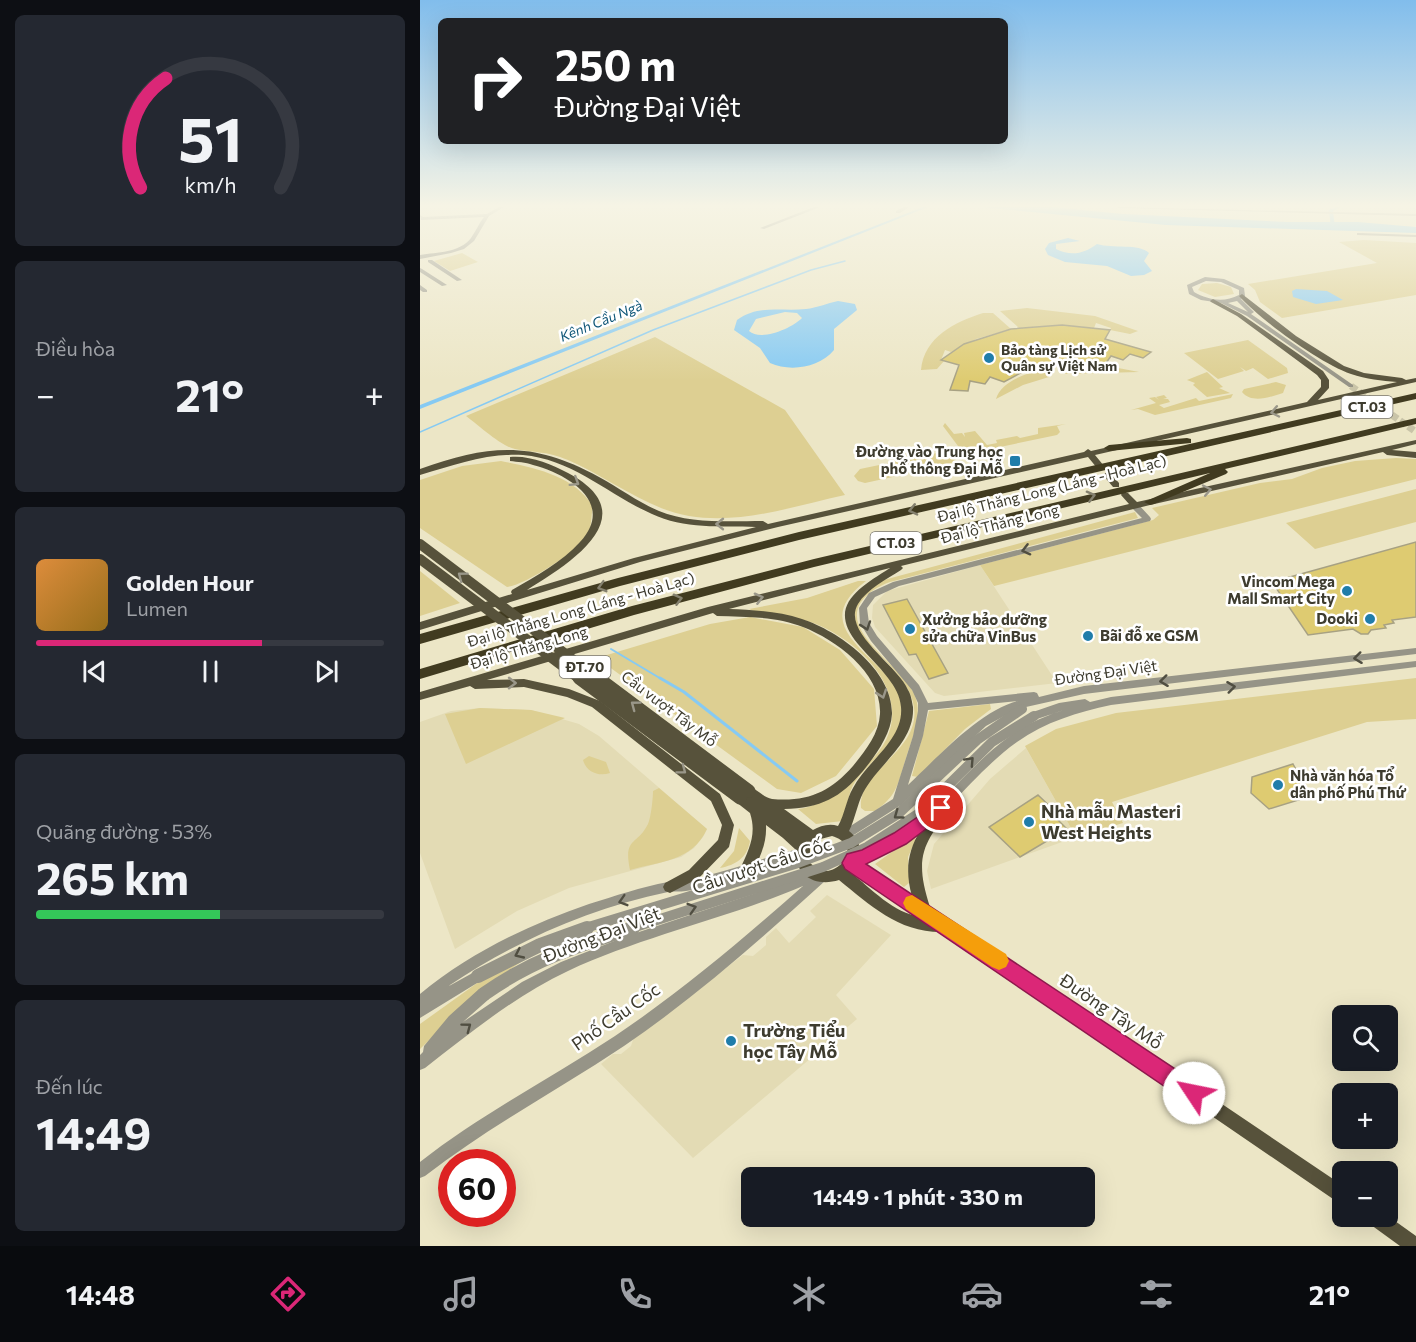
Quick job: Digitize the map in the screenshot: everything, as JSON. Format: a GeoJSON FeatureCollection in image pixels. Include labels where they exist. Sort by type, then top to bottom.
{"type":"FeatureCollection","features":[{"type":"Feature","properties":{"kind":"highway","name":"Đại lộ Thăng Long (Láng - Hoà Lạc)"},"geometry":{"type":"LineString","coordinates":[[420,639],[618,582],[799,536],[1416,396]]}},
{"type":"Feature","properties":{"kind":"highway"},"geometry":{"type":"LineString","coordinates":[[1109,448],[1232,435],[1277,424],[1319,418]]}},
{"type":"Feature","properties":{"kind":"highway","name":"Đại lộ Thăng Long (Láng - Hoà Lạc)"},"geometry":{"type":"LineString","coordinates":[[420,674],[632,611],[814,563],[1416,421]]}},
{"type":"Feature","properties":{"kind":"highway"},"geometry":{"type":"LineString","coordinates":[[1150,502],[1238,466],[1349,440],[1377,430]]}},
{"type":"Feature","properties":{"kind":"main road"},"geometry":{"type":"LineString","coordinates":[[1240,298],[1342,368],[1366,376],[1415,380]]}},
{"type":"Feature","properties":{"kind":"main road"},"geometry":{"type":"LineString","coordinates":[[1213,301],[1239,315],[1320,373],[1325,380],[1325,388],[1307,405]]}},
{"type":"Feature","properties":{"kind":"main road"},"geometry":{"type":"LineString","coordinates":[[420,626],[636,560],[778,524],[1088,452],[1415,380]]}},
{"type":"Feature","properties":{"kind":"main road","name":"Đại lộ Thăng Long"},"geometry":{"type":"LineString","coordinates":[[420,696],[708,611],[1150,502],[1416,442]]}},
{"type":"Feature","properties":{"kind":"main road"},"geometry":{"type":"LineString","coordinates":[[1088,452],[1100,466]]}},
{"type":"Feature","properties":{"kind":"main road"},"geometry":{"type":"LineString","coordinates":[[1375,452],[1416,455]]}},
{"type":"Feature","properties":{"kind":"main road"},"geometry":{"type":"LineString","coordinates":[[420,472],[475,456],[532,453],[559,461],[656,513],[673,519],[719,525],[778,524]]}},
{"type":"Feature","properties":{"kind":"main road"},"geometry":{"type":"LineString","coordinates":[[420,478],[476,460],[519,459],[549,466],[589,490],[596,504],[598,517],[586,544],[571,558],[503,600]]}},
{"type":"Feature","properties":{"kind":"main road"},"geometry":{"type":"LineString","coordinates":[[1107,475],[1116,485]]}},
{"type":"Feature","properties":{"kind":"main road"},"geometry":{"type":"LineString","coordinates":[[1125,495],[1135,506]]}},
{"type":"Feature","properties":{"kind":"main road","name":"Cầu vượt Tây Mỗ"},"geometry":{"type":"LineString","coordinates":[[420,544],[745,795]]}},
{"type":"Feature","properties":{"kind":"main road","name":"Cầu vượt Tây Mỗ"},"geometry":{"type":"LineString","coordinates":[[420,559],[745,795],[811,836]]}},
{"type":"Feature","properties":{"kind":"main road"},"geometry":{"type":"LineString","coordinates":[[843,834],[850,819],[856,792],[900,738],[907,713],[907,700],[897,681],[854,634],[849,624],[851,607],[859,594],[873,582],[911,561]]}},
{"type":"Feature","properties":{"kind":"main road"},"geometry":{"type":"LineString","coordinates":[[708,611],[783,617],[824,633],[844,646],[867,669],[879,685],[885,701],[885,723],[874,745],[855,771],[836,790],[814,800],[762,807],[757,850],[747,869]]}},
{"type":"Feature","properties":{"kind":"main road"},"geometry":{"type":"LineString","coordinates":[[433,692],[487,684],[524,683],[569,693],[596,704],[705,788],[724,810],[728,834],[718,850],[694,874],[670,886]]}},
{"type":"Feature","properties":{"kind":"main road"},"geometry":{"type":"LineString","coordinates":[[924,912],[914,884],[914,856],[934,820],[952,798]]}},
{"type":"Feature","properties":{"kind":"main road","name":"Cầu vượt Tây Mỗ"},"geometry":{"type":"LineString","coordinates":[[762,807],[801,850]]}},
{"type":"Feature","properties":{"kind":"main road"},"geometry":{"type":"LineString","coordinates":[[825,830],[843,834],[854,848],[848,865],[818,876],[804,866],[801,850],[811,836],[825,830]]}},
{"type":"Feature","properties":{"kind":"main road"},"geometry":{"type":"LineString","coordinates":[[848,865],[904,921],[930,927],[945,925]]}},
{"type":"Feature","properties":{"kind":"main road","name":"Đường Tây Mỗ"},"geometry":{"type":"LineString","coordinates":[[848,865],[945,925],[1332,1188]]}},
{"type":"Feature","properties":{"kind":"main road"},"geometry":{"type":"LineString","coordinates":[[1388,1227],[1415,1246]]}},
{"type":"Feature","properties":{"kind":"street"},"geometry":{"type":"LineString","coordinates":[[436,265],[459,280]]}},
{"type":"Feature","properties":{"kind":"street"},"geometry":{"type":"LineString","coordinates":[[420,270],[444,285]]}},
{"type":"Feature","properties":{"kind":"street"},"geometry":{"type":"LineString","coordinates":[[1205,279],[1222,280],[1237,285],[1243,293],[1240,298],[1222,302],[1213,301],[1191,293],[1189,286],[1205,279]]}},
{"type":"Feature","properties":{"kind":"street"},"geometry":{"type":"LineString","coordinates":[[420,287],[425,291],[420,293]]}},
{"type":"Feature","properties":{"kind":"street"},"geometry":{"type":"LineString","coordinates":[[1222,302],[1249,315],[1353,386],[1256,316],[1240,298]]}},
{"type":"Feature","properties":{"kind":"street"},"geometry":{"type":"LineString","coordinates":[[897,802],[923,707],[916,688],[908,677],[866,631],[862,614],[871,597],[896,584],[1147,519],[1135,506]]}},
{"type":"Feature","properties":{"kind":"street","name":"Đường Đại Việt"},"geometry":{"type":"LineString","coordinates":[[843,834],[897,802],[982,723],[1014,706],[1084,690],[1416,651]]}},
{"type":"Feature","properties":{"kind":"street","name":"Đường Đại Việt"},"geometry":{"type":"LineString","coordinates":[[848,865],[900,839],[952,798],[994,755],[1025,731],[1073,711],[1111,701],[1416,664]]}},
{"type":"Feature","properties":{"kind":"street"},"geometry":{"type":"LineString","coordinates":[[923,707],[1021,696],[1055,696]]}},
{"type":"Feature","properties":{"kind":"street","name":"Cầu vượt Cầu Cốc"},"geometry":{"type":"LineString","coordinates":[[420,1011],[517,954],[562,936],[813,858],[852,843],[903,811],[982,734],[1040,700]]}},
{"type":"Feature","properties":{"kind":"street","name":"Cầu vượt Cầu Cốc"},"geometry":{"type":"LineString","coordinates":[[420,1062],[454,1021],[484,994],[509,976],[554,952],[823,867],[866,848],[902,826],[932,802],[989,743],[1034,716],[1069,705],[1111,701]]}},
{"type":"Feature","properties":{"kind":"street","name":"Đường Đại Việt"},"geometry":{"type":"LineString","coordinates":[[420,1002],[455,975],[525,936],[558,922],[670,886],[693,885],[801,850]]}},
{"type":"Feature","properties":{"kind":"street","name":"Đường Đại Việt"},"geometry":{"type":"LineString","coordinates":[[420,1062],[495,1006],[528,984],[564,966],[602,951],[731,909],[818,876]]}},
{"type":"Feature","properties":{"kind":"street","name":"Phố Cầu Cốc"},"geometry":{"type":"LineString","coordinates":[[420,1171],[444,1151],[512,1106],[620,1041],[750,942],[818,876]]}},
{"type":"Feature","properties":{"kind":"shaded area"},"geometry":{"type":"Polygon","coordinates":[[[441,265],[468,265],[450,271],[441,265]]]}},
{"type":"Feature","properties":{"kind":"shaded area"},"geometry":{"type":"Polygon","coordinates":[[[1364,265],[1416,265],[1416,295],[1282,318],[1260,302],[1255,290],[1248,284],[1364,265]]]}},
{"type":"Feature","properties":{"kind":"shaded area"},"geometry":{"type":"Polygon","coordinates":[[[1217,283],[1231,287],[1234,294],[1215,297],[1198,290],[1202,284],[1217,283]]]}},
{"type":"Feature","properties":{"kind":"shaded area"},"geometry":{"type":"Polygon","coordinates":[[[1027,308],[1095,316],[1138,331],[1130,334],[1110,330],[1111,328],[1096,323],[1094,328],[1062,325],[1019,328],[1000,311],[1027,308]]]}},
{"type":"Feature","properties":{"kind":"shaded area"},"geometry":{"type":"Polygon","coordinates":[[[983,313],[993,313],[1011,329],[976,339],[951,352],[945,350],[941,360],[944,361],[937,369],[921,370],[928,348],[943,332],[983,313]]]}},
{"type":"Feature","properties":{"kind":"shaded area"},"geometry":{"type":"Polygon","coordinates":[[[655,337],[785,410],[845,495],[776,511],[730,518],[684,515],[649,503],[568,460],[510,447],[466,416],[655,337]]]}},
{"type":"Feature","properties":{"kind":"shaded area"},"geometry":{"type":"Polygon","coordinates":[[[1248,340],[1287,368],[1288,373],[1268,379],[1253,368],[1246,371],[1240,367],[1244,371],[1218,379],[1184,353],[1248,340]]]}},
{"type":"Feature","properties":{"kind":"shaded area"},"geometry":{"type":"Polygon","coordinates":[[[1057,366],[1113,367],[1139,372],[1066,374],[1057,366]]]}},
{"type":"Feature","properties":{"kind":"shaded area"},"geometry":{"type":"Polygon","coordinates":[[[1043,369],[1049,377],[1023,385],[996,399],[1003,387],[1009,383],[1043,369]]]}},
{"type":"Feature","properties":{"kind":"shaded area"},"geometry":{"type":"Polygon","coordinates":[[[1207,372],[1223,387],[1219,388],[1230,393],[1207,397],[1193,385],[1195,383],[1187,380],[1207,372]]]}},
{"type":"Feature","properties":{"kind":"shaded area"},"geometry":{"type":"Polygon","coordinates":[[[1276,382],[1286,385],[1283,393],[1256,399],[1242,392],[1244,389],[1276,382]]]}},
{"type":"Feature","properties":{"kind":"shaded area"},"geometry":{"type":"Polygon","coordinates":[[[1233,394],[1231,398],[1155,415],[1138,409],[1131,410],[1156,403],[1149,398],[1155,397],[1159,400],[1156,397],[1164,395],[1167,398],[1163,399],[1168,399],[1170,402],[1159,405],[1164,408],[1196,398],[1199,401],[1233,394]]]}},
{"type":"Feature","properties":{"kind":"shaded area"},"geometry":{"type":"Polygon","coordinates":[[[945,423],[954,434],[962,433],[965,437],[964,433],[975,431],[987,445],[997,443],[996,440],[1038,434],[1038,428],[1066,424],[1057,426],[1060,432],[1057,435],[971,453],[961,450],[943,426],[945,423]]]}},
{"type":"Feature","properties":{"kind":"shaded area"},"geometry":{"type":"Polygon","coordinates":[[[942,452],[949,453],[956,460],[948,465],[865,483],[858,481],[854,476],[860,469],[942,452]]]}},
{"type":"Feature","properties":{"kind":"shaded area"},"geometry":{"type":"Polygon","coordinates":[[[1416,459],[1416,479],[994,586],[980,565],[1153,520],[1159,515],[1152,508],[1260,483],[1292,479],[1322,468],[1355,461],[1416,459]]]}},
{"type":"Feature","properties":{"kind":"shaded area"},"geometry":{"type":"Polygon","coordinates":[[[501,461],[552,474],[575,487],[593,506],[589,531],[583,541],[551,566],[526,580],[507,587],[420,528],[420,480],[462,466],[501,461]]]}},
{"type":"Feature","properties":{"kind":"shaded area"},"geometry":{"type":"Polygon","coordinates":[[[1416,489],[1416,522],[1315,549],[1286,523],[1416,489]]]}},
{"type":"Feature","properties":{"kind":"shaded area"},"geometry":{"type":"Polygon","coordinates":[[[1135,512],[1138,518],[890,582],[864,598],[857,614],[859,626],[876,650],[909,685],[915,696],[918,711],[914,735],[892,794],[875,811],[865,811],[861,808],[863,794],[870,781],[903,744],[911,730],[914,714],[911,696],[900,677],[859,633],[853,624],[856,603],[880,581],[1135,512]]]}},
{"type":"Feature","properties":{"kind":"shaded area"},"geometry":{"type":"Polygon","coordinates":[[[980,565],[1057,683],[944,696],[935,693],[875,627],[872,618],[873,605],[887,591],[980,565]]]}},
{"type":"Feature","properties":{"kind":"shaded area"},"geometry":{"type":"Polygon","coordinates":[[[420,571],[460,603],[420,616],[420,571]]]}},
{"type":"Feature","properties":{"kind":"shaded area"},"geometry":{"type":"Polygon","coordinates":[[[858,581],[866,581],[848,599],[842,615],[846,630],[855,644],[894,686],[901,701],[902,714],[895,736],[855,782],[843,821],[816,824],[798,809],[827,799],[866,765],[883,745],[891,724],[891,704],[885,684],[873,665],[857,649],[837,635],[808,621],[749,609],[807,598],[858,581]]]}},
{"type":"Feature","properties":{"kind":"shaded area"},"geometry":{"type":"Polygon","coordinates":[[[750,617],[803,627],[840,650],[874,689],[877,726],[836,776],[801,793],[777,789],[597,658],[710,624],[750,617]]]}},
{"type":"Feature","properties":{"kind":"shaded area"},"geometry":{"type":"Polygon","coordinates":[[[1416,678],[1416,719],[1367,722],[1112,802],[1123,823],[1076,837],[1025,746],[1056,729],[1116,713],[1416,678]]]}},
{"type":"Feature","properties":{"kind":"shaded area"},"geometry":{"type":"Polygon","coordinates":[[[990,704],[991,709],[965,729],[918,777],[912,776],[929,711],[990,704]]]}},
{"type":"Feature","properties":{"kind":"shaded area"},"geometry":{"type":"Polygon","coordinates":[[[480,708],[531,710],[579,724],[599,736],[707,829],[703,837],[694,848],[681,857],[569,888],[517,911],[455,949],[420,853],[420,722],[451,711],[480,708]]]}},
{"type":"Feature","properties":{"kind":"shaded area"},"geometry":{"type":"Polygon","coordinates":[[[480,708],[531,710],[565,718],[466,764],[445,714],[480,708]]]}},
{"type":"Feature","properties":{"kind":"shaded area"},"geometry":{"type":"Polygon","coordinates":[[[1026,748],[1076,837],[931,889],[927,871],[934,844],[990,779],[1026,748]]]}},
{"type":"Feature","properties":{"kind":"shaded area"},"geometry":{"type":"Polygon","coordinates":[[[589,756],[606,762],[610,773],[602,774],[587,768],[583,760],[589,756]]]}},
{"type":"Feature","properties":{"kind":"shaded area"},"geometry":{"type":"Polygon","coordinates":[[[659,788],[707,829],[701,840],[684,854],[664,862],[630,870],[628,852],[632,843],[648,824],[653,791],[659,788]]]}},
{"type":"Feature","properties":{"kind":"shaded area"},"geometry":{"type":"Polygon","coordinates":[[[739,828],[750,841],[749,847],[736,863],[720,868],[734,851],[739,828]]]}},
{"type":"Feature","properties":{"kind":"shaded area"},"geometry":{"type":"Polygon","coordinates":[[[913,837],[916,839],[908,857],[909,883],[904,887],[875,864],[913,837]]]}},
{"type":"Feature","properties":{"kind":"shaded area","name":"Trường Tiểu học Tây Mỗ"},"geometry":{"type":"Polygon","coordinates":[[[827,895],[891,935],[836,995],[857,1019],[693,1158],[601,1064],[613,1054],[621,1054],[631,1046],[634,1037],[743,955],[753,956],[766,945],[766,937],[776,928],[789,943],[816,917],[810,911],[827,895]]]}},
{"type":"Feature","properties":{"kind":"shaded area"},"geometry":{"type":"Polygon","coordinates":[[[531,955],[482,989],[420,1049],[420,1024],[480,981],[531,955]]]}},
{"type":"Feature","properties":{"kind":"water"},"geometry":{"type":"Polygon","coordinates":[[[1098,265],[1147,265],[1152,271],[1144,275],[1131,276],[1107,266],[1098,265]]]}},
{"type":"Feature","properties":{"kind":"water"},"geometry":{"type":"Polygon","coordinates":[[[1296,289],[1327,291],[1343,300],[1316,304],[1293,297],[1292,291],[1296,289]]]}},
{"type":"Feature","properties":{"kind":"water"},"geometry":{"type":"Polygon","coordinates":[[[838,301],[855,304],[857,310],[834,329],[834,350],[820,361],[804,367],[786,367],[770,363],[760,348],[734,330],[737,320],[754,312],[814,308],[838,301]],[[785,312],[756,319],[749,331],[761,335],[776,332],[791,326],[802,318],[797,313],[785,312]]]}},
{"type":"Feature","properties":{"kind":"building"},"geometry":{"type":"Polygon","coordinates":[[[1062,325],[1110,330],[1105,339],[1151,352],[1143,358],[1130,354],[1123,360],[1111,356],[1106,363],[1047,364],[1026,370],[1004,382],[990,377],[985,384],[970,381],[968,391],[950,390],[959,365],[941,360],[964,344],[1011,329],[1062,325]]]}},
{"type":"Feature","properties":{"kind":"building","name":"Vincom Mega Mall Smart City"},"geometry":{"type":"Polygon","coordinates":[[[1416,542],[1416,617],[1392,620],[1394,623],[1384,625],[1386,628],[1371,630],[1368,634],[1361,634],[1353,629],[1308,635],[1272,582],[1416,542]]]}},
{"type":"Feature","properties":{"kind":"building","name":"Xưởng bảo dưỡng sửa chữa VinBus"},"geometry":{"type":"Polygon","coordinates":[[[907,599],[948,673],[929,679],[916,654],[909,655],[883,605],[907,599]]]}},
{"type":"Feature","properties":{"kind":"building","name":"Nhà văn hóa Tổ dân phố Phú Thứ"},"geometry":{"type":"Polygon","coordinates":[[[1293,764],[1311,796],[1269,809],[1251,793],[1252,777],[1293,764]]]}},
{"type":"Feature","properties":{"kind":"building","name":"Nhà mẫu Masteri West Heights"},"geometry":{"type":"Polygon","coordinates":[[[1038,795],[1059,815],[1055,817],[1067,829],[1020,857],[989,827],[1038,795]]]}},
{"type":"Feature","properties":{"kind":"waterway","name":"Kênh Cầu Ngà"},"geometry":{"type":"LineString","coordinates":[[420,407],[779,265]]}},
{"type":"Feature","properties":{"kind":"waterway"},"geometry":{"type":"LineString","coordinates":[[420,432],[653,330],[829,265]]}},
{"type":"Feature","properties":{"kind":"waterway"},"geometry":{"type":"LineString","coordinates":[[611,649],[663,680]]}},
{"type":"Feature","properties":{"kind":"waterway"},"geometry":{"type":"LineString","coordinates":[[660,678],[684,692],[797,781]]}},
{"type":"Feature","properties":{"kind":"tunnel"},"geometry":{"type":"LineString","coordinates":[[1351,386],[1416,432]]}},
{"type":"Feature","properties":{"kind":"slow traffic"},"geometry":{"type":"LineString","coordinates":[[912,903],[999,961]]}},
{"type":"Feature","properties":{"kind":"place","name":"Bảo tàng Lịch sử Quân sự Việt Nam"},"geometry":{"type":"Point","coordinates":[989,358]}},
{"type":"Feature","properties":{"kind":"place","name":"Đường vào Trung học phổ thông Đại Mỗ"},"geometry":{"type":"Point","coordinates":[1015,461]}},
{"type":"Feature","properties":{"kind":"place","name":"Vincom Mega Mall Smart City"},"geometry":{"type":"Point","coordinates":[1347,591]}},
{"type":"Feature","properties":{"kind":"place","name":"Dooki"},"geometry":{"type":"Point","coordinates":[1370,619]}},
{"type":"Feature","properties":{"kind":"place","name":"Xưởng bảo dưỡng sửa chữa VinBus"},"geometry":{"type":"Point","coordinates":[910,629]}},
{"type":"Feature","properties":{"kind":"place","name":"Bãi đỗ xe GSM"},"geometry":{"type":"Point","coordinates":[1088,636]}},
{"type":"Feature","properties":{"kind":"place","name":"Nhà văn hóa Tổ dân phố Phú Thứ"},"geometry":{"type":"Point","coordinates":[1278,785]}},
{"type":"Feature","properties":{"kind":"place","name":"Nhà mẫu Masteri West Heights"},"geometry":{"type":"Point","coordinates":[1029,822]}},
{"type":"Feature","properties":{"kind":"place","name":"Trường Tiểu học Tây Mỗ"},"geometry":{"type":"Point","coordinates":[731,1041]}},
{"type":"Feature","properties":{"kind":"route"},"geometry":{"type":"LineString","coordinates":[[941,808],[900,839],[865,857],[853,859],[851,863],[1014,970],[1194,1093]]}}]}
